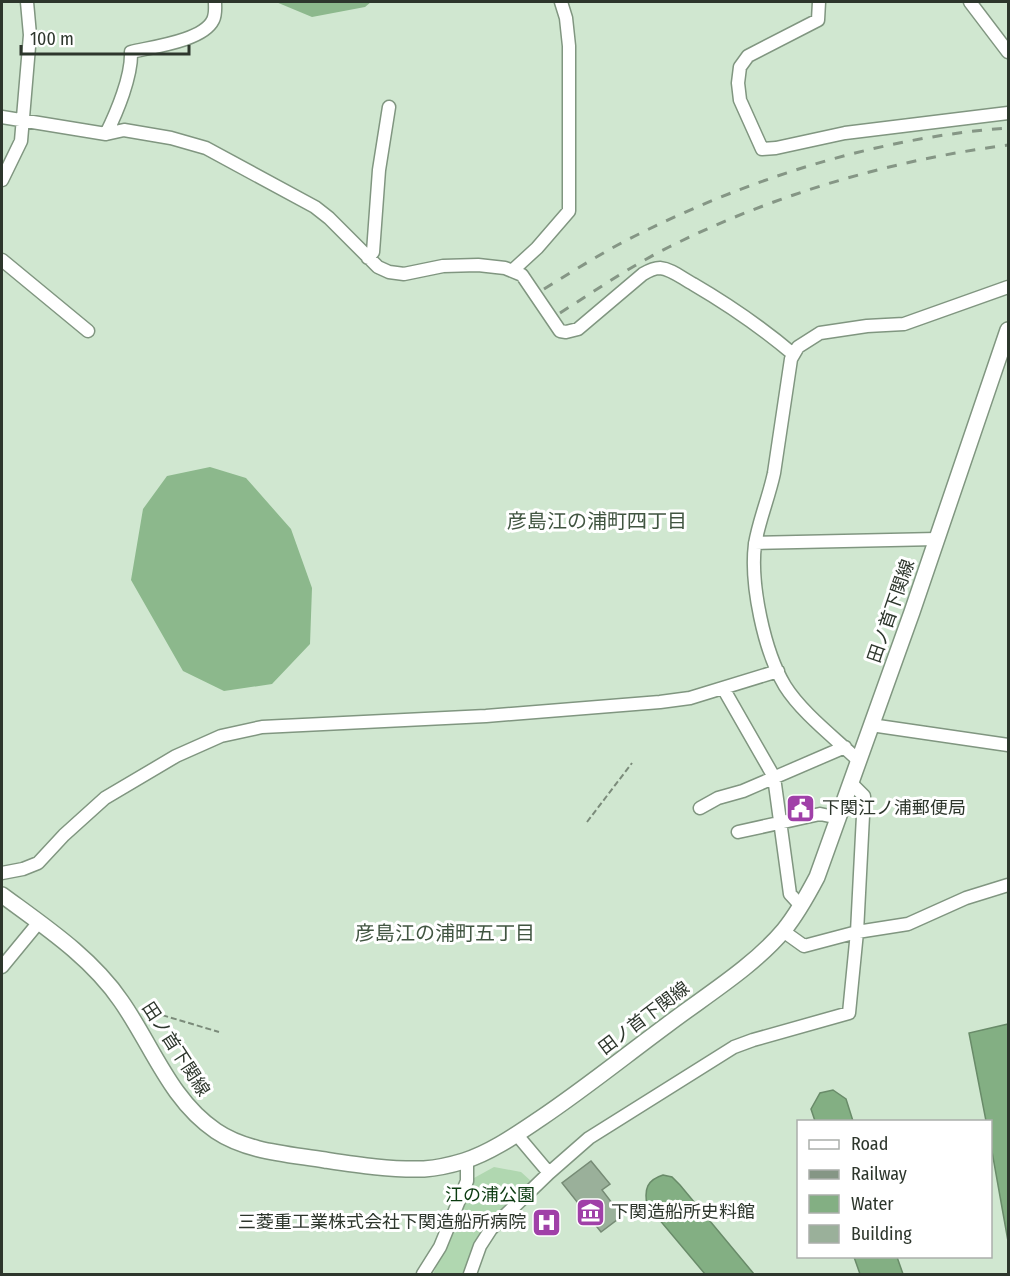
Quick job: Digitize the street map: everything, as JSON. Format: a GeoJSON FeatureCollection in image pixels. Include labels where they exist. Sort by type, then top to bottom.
{"type":"FeatureCollection","features":[{"type":"Feature","properties":{"kind":"main road","name":"田ノ首下関線"},"geometry":{"type":"LineString","coordinates":[[2,894],[72,948],[108,984],[181,1097],[202,1120],[229,1138],[256,1148],[373,1167],[425,1169],[467,1160],[493,1149],[563,1103],[744,967],[783,931],[801,906],[817,878],[1008,330]]}},
{"type":"Feature","properties":{"kind":"street"},"geometry":{"type":"LineString","coordinates":[[2,180],[21,141],[30,35],[27,2]]}},
{"type":"Feature","properties":{"kind":"street"},"geometry":{"type":"LineString","coordinates":[[106,134],[117,108],[131,62],[130,52],[200,33],[212,22],[215,2]]}},
{"type":"Feature","properties":{"kind":"street"},"geometry":{"type":"LineString","coordinates":[[513,270],[537,248],[569,211],[569,46],[566,18],[561,2]]}},
{"type":"Feature","properties":{"kind":"street"},"geometry":{"type":"LineString","coordinates":[[819,2],[818,20],[748,56],[740,67],[738,82],[740,100],[762,149],[845,133],[1008,113]]}},
{"type":"Feature","properties":{"kind":"street"},"geometry":{"type":"LineString","coordinates":[[970,2],[1008,52]]}},
{"type":"Feature","properties":{"kind":"street"},"geometry":{"type":"LineString","coordinates":[[368,258],[373,252],[379,170],[389,107]]}},
{"type":"Feature","properties":{"kind":"street"},"geometry":{"type":"LineString","coordinates":[[2,117],[106,134],[124,130],[171,138],[206,148],[315,207],[378,267],[389,272],[404,274],[459,265],[478,265],[513,270],[522,274],[560,331],[578,329],[643,274],[658,268],[672,272],[733,307],[763,328],[793,354]]}},
{"type":"Feature","properties":{"kind":"street"},"geometry":{"type":"LineString","coordinates":[[2,260],[88,331]]}},
{"type":"Feature","properties":{"kind":"street"},"geometry":{"type":"LineString","coordinates":[[859,761],[798,702],[785,686],[767,639],[756,594],[753,572],[755,543],[773,474],[793,354],[806,341],[827,331],[904,324],[1008,287]]}},
{"type":"Feature","properties":{"kind":"street"},"geometry":{"type":"LineString","coordinates":[[755,543],[937,538]]}},
{"type":"Feature","properties":{"kind":"street"},"geometry":{"type":"LineString","coordinates":[[2,873],[23,870],[38,862],[105,798],[176,756],[221,736],[262,727],[486,716],[660,702],[690,698],[778,671]]}},
{"type":"Feature","properties":{"kind":"street"},"geometry":{"type":"LineString","coordinates":[[723,688],[774,777],[790,894],[801,906]]}},
{"type":"Feature","properties":{"kind":"street"},"geometry":{"type":"LineString","coordinates":[[871,725],[1008,745]]}},
{"type":"Feature","properties":{"kind":"street"},"geometry":{"type":"LineString","coordinates":[[700,808],[718,798],[743,791],[845,747]]}},
{"type":"Feature","properties":{"kind":"street"},"geometry":{"type":"LineString","coordinates":[[470,1275],[480,1246],[491,1229],[589,1138],[734,1047],[849,1013],[857,932],[864,796],[851,783]]}},
{"type":"Feature","properties":{"kind":"street"},"geometry":{"type":"LineString","coordinates":[[738,832],[820,814],[838,818]]}},
{"type":"Feature","properties":{"kind":"street"},"geometry":{"type":"LineString","coordinates":[[783,931],[804,946],[857,932],[908,924],[966,898],[1008,885]]}},
{"type":"Feature","properties":{"kind":"street"},"geometry":{"type":"LineString","coordinates":[[2,967],[39,922]]}},
{"type":"Feature","properties":{"kind":"street"},"geometry":{"type":"LineString","coordinates":[[517,1135],[549,1173]]}},
{"type":"Feature","properties":{"kind":"street"},"geometry":{"type":"LineString","coordinates":[[423,1275],[440,1247],[467,1181],[467,1160]]}},
{"type":"Feature","properties":{"kind":"path"},"geometry":{"type":"LineString","coordinates":[[587,822],[632,763]]}},
{"type":"Feature","properties":{"kind":"path"},"geometry":{"type":"LineString","coordinates":[[145,1010],[219,1032]]}},
{"type":"Feature","properties":{"kind":"green space","name":"江の浦公園"},"geometry":{"type":"Polygon","coordinates":[[[494,1167],[521,1172],[531,1181],[482,1235],[465,1274],[433,1274],[474,1178],[494,1167]]]}},
{"type":"Feature","properties":{"kind":"shaded area"},"geometry":{"type":"Polygon","coordinates":[[[276,2],[371,2],[365,7],[312,17],[276,2]]]}},
{"type":"Feature","properties":{"kind":"shaded area"},"geometry":{"type":"Polygon","coordinates":[[[210,467],[246,478],[291,529],[312,588],[310,644],[272,684],[224,691],[183,671],[131,580],[143,509],[167,476],[210,467]]]}},
{"type":"Feature","properties":{"kind":"water"},"geometry":{"type":"Polygon","coordinates":[[[1008,1024],[1008,1241],[992,1152],[992,1120],[986,1120],[969,1033],[1008,1024]]]}},
{"type":"Feature","properties":{"kind":"water"},"geometry":{"type":"Polygon","coordinates":[[[833,1090],[846,1099],[853,1120],[815,1120],[811,1109],[820,1093],[833,1090]]]}},
{"type":"Feature","properties":{"kind":"water"},"geometry":{"type":"Polygon","coordinates":[[[663,1175],[672,1177],[680,1185],[754,1274],[705,1274],[647,1205],[646,1194],[650,1182],[663,1175]]]}},
{"type":"Feature","properties":{"kind":"water"},"geometry":{"type":"Polygon","coordinates":[[[854,1258],[897,1258],[903,1274],[860,1274],[854,1258]]]}},
{"type":"Feature","properties":{"kind":"building"},"geometry":{"type":"Polygon","coordinates":[[[591,1161],[610,1184],[602,1190],[622,1216],[601,1232],[562,1183],[591,1161]]]}},
{"type":"Feature","properties":{"kind":"railway"},"geometry":{"type":"LineString","coordinates":[[544,289],[603,253],[682,213],[772,178],[865,150],[913,140],[1008,128]]}},
{"type":"Feature","properties":{"kind":"railway"},"geometry":{"type":"LineString","coordinates":[[560,313],[655,254],[709,228],[792,195],[921,160],[1008,145]]}},
{"type":"Feature","properties":{"kind":"place","name":"下関江ノ浦郵便局"},"geometry":{"type":"Point","coordinates":[801,808]}},
{"type":"Feature","properties":{"kind":"place","name":"下関造船所史料館"},"geometry":{"type":"Point","coordinates":[590,1212]}},
{"type":"Feature","properties":{"kind":"place","name":"三菱重工業株式会社下関造船所病院"},"geometry":{"type":"Point","coordinates":[547,1222]}},
{"type":"Feature","properties":{"kind":"district","name":"彦島江の浦町四丁目"},"geometry":{"type":"Point","coordinates":[597,521]}},
{"type":"Feature","properties":{"kind":"district","name":"彦島江の浦町五丁目"},"geometry":{"type":"Point","coordinates":[445,933]}}]}
